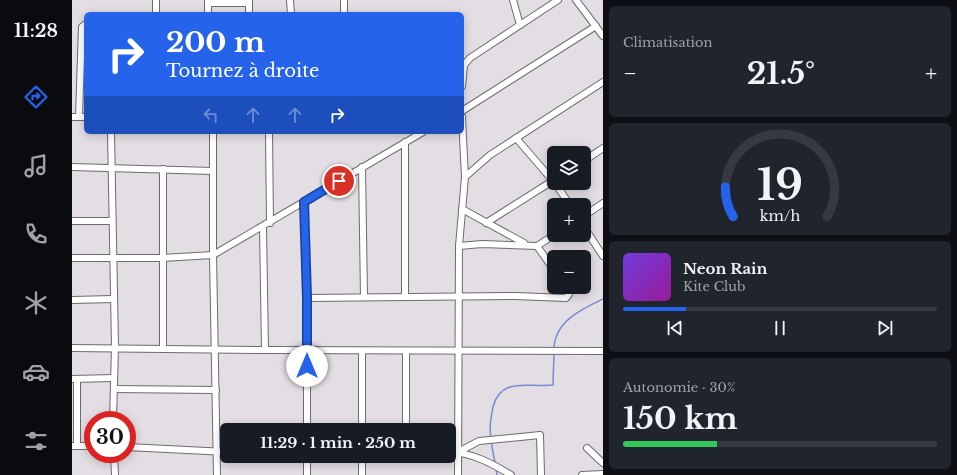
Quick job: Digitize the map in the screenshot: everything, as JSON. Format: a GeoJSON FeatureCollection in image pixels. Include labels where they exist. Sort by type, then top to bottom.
{"type":"FeatureCollection","features":[{"type":"Feature","properties":{"kind":"street"},"geometry":{"type":"LineString","coordinates":[[156,0],[156,12]]}},
{"type":"Feature","properties":{"kind":"street"},"geometry":{"type":"LineString","coordinates":[[290,0],[291,12]]}},
{"type":"Feature","properties":{"kind":"street"},"geometry":{"type":"LineString","coordinates":[[344,0],[344,12]]}},
{"type":"Feature","properties":{"kind":"street"},"geometry":{"type":"LineString","coordinates":[[513,0],[520,25]]}},
{"type":"Feature","properties":{"kind":"street"},"geometry":{"type":"LineString","coordinates":[[464,66],[470,58],[558,0]]}},
{"type":"Feature","properties":{"kind":"street"},"geometry":{"type":"LineString","coordinates":[[576,0],[603,36]]}},
{"type":"Feature","properties":{"kind":"street"},"geometry":{"type":"LineString","coordinates":[[208,2],[249,2]]}},
{"type":"Feature","properties":{"kind":"street"},"geometry":{"type":"LineString","coordinates":[[72,117],[83,117],[84,64],[82,27],[84,26]]}},
{"type":"Feature","properties":{"kind":"street"},"geometry":{"type":"LineString","coordinates":[[464,110],[596,26]]}},
{"type":"Feature","properties":{"kind":"street"},"geometry":{"type":"LineString","coordinates":[[465,176],[516,138],[603,82]]}},
{"type":"Feature","properties":{"kind":"street"},"geometry":{"type":"LineString","coordinates":[[111,134],[112,258],[115,347],[113,411]]}},
{"type":"Feature","properties":{"kind":"street"},"geometry":{"type":"LineString","coordinates":[[213,134],[213,255],[216,349],[217,475]]}},
{"type":"Feature","properties":{"kind":"street"},"geometry":{"type":"LineString","coordinates":[[269,134],[270,222]]}},
{"type":"Feature","properties":{"kind":"street"},"geometry":{"type":"LineString","coordinates":[[72,258],[162,258],[213,255],[419,134]]}},
{"type":"Feature","properties":{"kind":"street"},"geometry":{"type":"LineString","coordinates":[[458,475],[460,296],[459,246],[465,176],[463,134]]}},
{"type":"Feature","properties":{"kind":"street"},"geometry":{"type":"LineString","coordinates":[[516,138],[547,173]]}},
{"type":"Feature","properties":{"kind":"street"},"geometry":{"type":"LineString","coordinates":[[405,142],[405,297]]}},
{"type":"Feature","properties":{"kind":"street"},"geometry":{"type":"LineString","coordinates":[[591,156],[603,148]]}},
{"type":"Feature","properties":{"kind":"street"},"geometry":{"type":"LineString","coordinates":[[72,167],[213,170]]}},
{"type":"Feature","properties":{"kind":"street"},"geometry":{"type":"LineString","coordinates":[[362,167],[364,297]]}},
{"type":"Feature","properties":{"kind":"street"},"geometry":{"type":"LineString","coordinates":[[162,348],[163,169]]}},
{"type":"Feature","properties":{"kind":"street"},"geometry":{"type":"LineString","coordinates":[[486,223],[547,185]]}},
{"type":"Feature","properties":{"kind":"street"},"geometry":{"type":"LineString","coordinates":[[304,202],[307,298],[307,423]]}},
{"type":"Feature","properties":{"kind":"street"},"geometry":{"type":"LineString","coordinates":[[591,211],[603,203]]}},
{"type":"Feature","properties":{"kind":"street"},"geometry":{"type":"LineString","coordinates":[[462,209],[525,244]]}},
{"type":"Feature","properties":{"kind":"street"},"geometry":{"type":"LineString","coordinates":[[72,220],[112,221]]}},
{"type":"Feature","properties":{"kind":"street"},"geometry":{"type":"LineString","coordinates":[[263,227],[265,350]]}},
{"type":"Feature","properties":{"kind":"street"},"geometry":{"type":"LineString","coordinates":[[591,237],[603,255]]}},
{"type":"Feature","properties":{"kind":"street"},"geometry":{"type":"LineString","coordinates":[[459,246],[525,244],[537,246],[547,240]]}},
{"type":"Feature","properties":{"kind":"street"},"geometry":{"type":"LineString","coordinates":[[537,246],[547,260]]}},
{"type":"Feature","properties":{"kind":"street"},"geometry":{"type":"LineString","coordinates":[[307,298],[460,296],[566,298],[569,294]]}},
{"type":"Feature","properties":{"kind":"street"},"geometry":{"type":"LineString","coordinates":[[72,300],[113,299]]}},
{"type":"Feature","properties":{"kind":"street"},"geometry":{"type":"LineString","coordinates":[[72,348],[115,347],[362,351],[603,351]]}},
{"type":"Feature","properties":{"kind":"street"},"geometry":{"type":"LineString","coordinates":[[362,351],[362,423]]}},
{"type":"Feature","properties":{"kind":"street"},"geometry":{"type":"LineString","coordinates":[[406,351],[406,423]]}},
{"type":"Feature","properties":{"kind":"street"},"geometry":{"type":"LineString","coordinates":[[74,446],[74,379],[114,378]]}},
{"type":"Feature","properties":{"kind":"street"},"geometry":{"type":"LineString","coordinates":[[114,390],[216,390]]}},
{"type":"Feature","properties":{"kind":"street"},"geometry":{"type":"LineString","coordinates":[[458,452],[479,441],[540,435],[541,475]]}},
{"type":"Feature","properties":{"kind":"street"},"geometry":{"type":"LineString","coordinates":[[136,448],[217,452]]}},
{"type":"Feature","properties":{"kind":"street"},"geometry":{"type":"LineString","coordinates":[[587,448],[603,463]]}},
{"type":"Feature","properties":{"kind":"street"},"geometry":{"type":"LineString","coordinates":[[458,452],[484,461],[511,475]]}},
{"type":"Feature","properties":{"kind":"street"},"geometry":{"type":"LineString","coordinates":[[114,463],[114,475]]}},
{"type":"Feature","properties":{"kind":"street"},"geometry":{"type":"LineString","coordinates":[[307,463],[307,475]]}},
{"type":"Feature","properties":{"kind":"street"},"geometry":{"type":"LineString","coordinates":[[362,463],[362,475]]}},
{"type":"Feature","properties":{"kind":"street"},"geometry":{"type":"LineString","coordinates":[[582,475],[603,474]]}},
{"type":"Feature","properties":{"kind":"waterway"},"geometry":{"type":"LineString","coordinates":[[554,348],[559,330],[564,323],[587,307],[603,299]]}},
{"type":"Feature","properties":{"kind":"waterway"},"geometry":{"type":"LineString","coordinates":[[491,438],[491,418],[497,397],[502,391],[509,387],[526,385],[553,385],[554,352]]}},
{"type":"Feature","properties":{"kind":"waterway"},"geometry":{"type":"LineString","coordinates":[[491,441],[495,463]]}},
{"type":"Feature","properties":{"kind":"waterway"},"geometry":{"type":"LineString","coordinates":[[496,469],[497,475]]}},
{"type":"Feature","properties":{"kind":"route"},"geometry":{"type":"LineString","coordinates":[[307,366],[307,298],[304,202],[339,181]]}}]}
